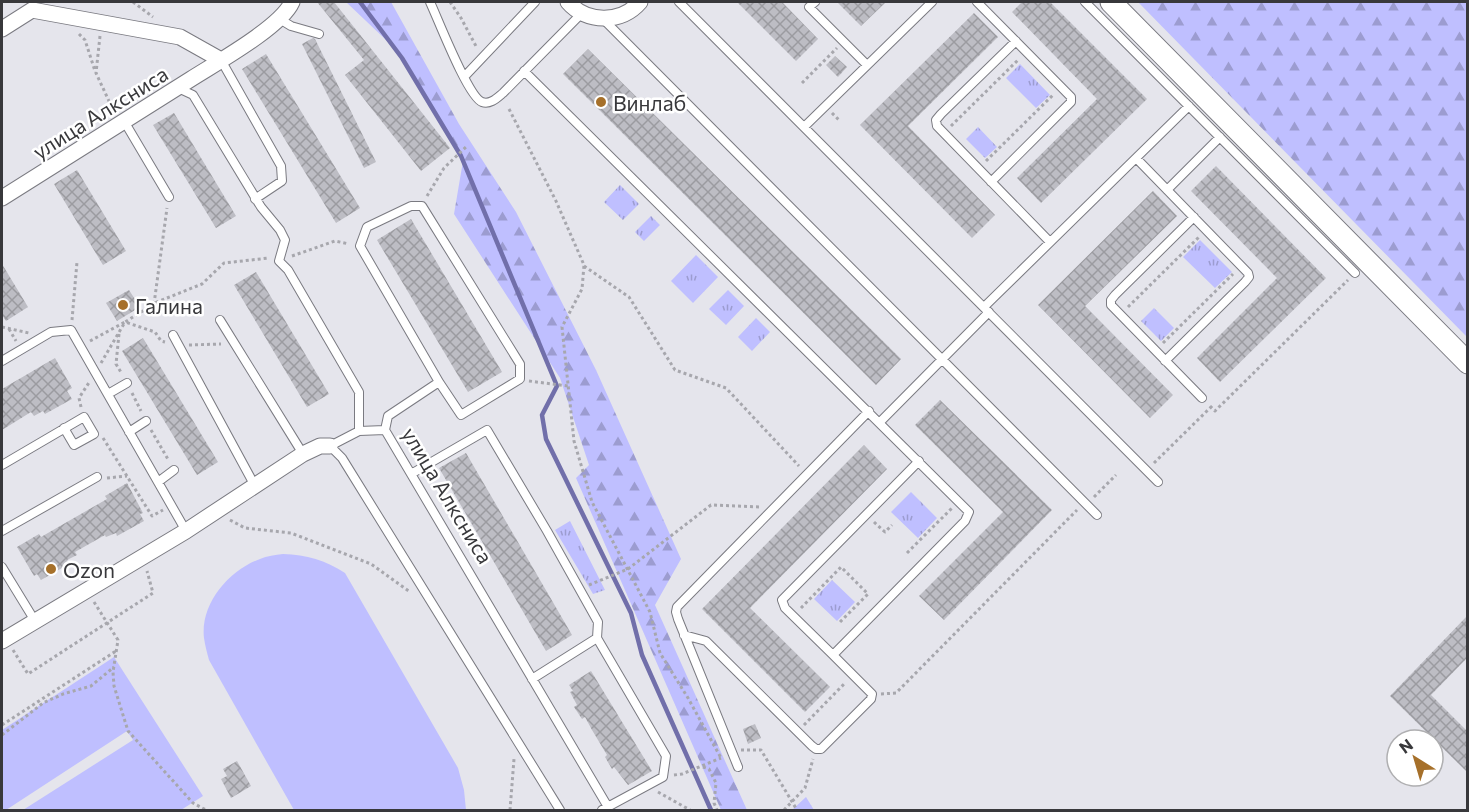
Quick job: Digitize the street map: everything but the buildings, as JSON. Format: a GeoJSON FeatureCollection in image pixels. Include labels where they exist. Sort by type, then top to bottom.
{"type":"FeatureCollection","features":[{"type":"Feature","properties":{"kind":"main road"},"geometry":{"type":"LineString","coordinates":[[1111,2],[1467,363]]}},
{"type":"Feature","properties":{"kind":"street"},"geometry":{"type":"LineString","coordinates":[[568,2],[582,13],[602,18],[616,17],[640,2]]}},
{"type":"Feature","properties":{"kind":"street","name":"улица Алксниса"},"geometry":{"type":"LineString","coordinates":[[2,198],[221,60],[270,26],[291,4]]}},
{"type":"Feature","properties":{"kind":"street","name":"улица Алксниса"},"geometry":{"type":"LineString","coordinates":[[2,29],[32,10],[180,37],[221,60]]}},
{"type":"Feature","properties":{"kind":"street","name":"улица Алксниса"},"geometry":{"type":"LineString","coordinates":[[4,640],[186,531],[303,454],[320,446],[330,446]]}},
{"type":"Feature","properties":{"kind":"lane"},"geometry":{"type":"LineString","coordinates":[[430,2],[464,77],[474,96],[481,102],[496,99],[582,13]]}},
{"type":"Feature","properties":{"kind":"lane"},"geometry":{"type":"LineString","coordinates":[[464,77],[535,2]]}},
{"type":"Feature","properties":{"kind":"lane"},"geometry":{"type":"LineString","coordinates":[[679,2],[1158,482]]}},
{"type":"Feature","properties":{"kind":"lane"},"geometry":{"type":"LineString","coordinates":[[804,127],[932,2]]}},
{"type":"Feature","properties":{"kind":"lane"},"geometry":{"type":"LineString","coordinates":[[977,2],[1071,98],[1071,102],[991,182]]}},
{"type":"Feature","properties":{"kind":"lane"},"geometry":{"type":"LineString","coordinates":[[1084,2],[1355,273]]}},
{"type":"Feature","properties":{"kind":"lane"},"geometry":{"type":"LineString","coordinates":[[809,3],[867,65]]}},
{"type":"Feature","properties":{"kind":"lane"},"geometry":{"type":"LineString","coordinates":[[278,18],[291,26],[319,34]]}},
{"type":"Feature","properties":{"kind":"lane"},"geometry":{"type":"LineString","coordinates":[[602,18],[1097,515]]}},
{"type":"Feature","properties":{"kind":"lane"},"geometry":{"type":"LineString","coordinates":[[1016,41],[941,114],[936,120],[937,126],[1050,242]]}},
{"type":"Feature","properties":{"kind":"lane"},"geometry":{"type":"LineString","coordinates":[[221,60],[281,166],[282,181],[255,199]]}},
{"type":"Feature","properties":{"kind":"lane"},"geometry":{"type":"LineString","coordinates":[[524,72],[969,512],[965,521],[833,655]]}},
{"type":"Feature","properties":{"kind":"lane"},"geometry":{"type":"LineString","coordinates":[[178,87],[193,95],[255,199],[280,230],[285,240],[279,261],[288,270],[359,392],[359,431]]}},
{"type":"Feature","properties":{"kind":"lane"},"geometry":{"type":"LineString","coordinates":[[880,422],[942,360],[1050,242],[1189,106]]}},
{"type":"Feature","properties":{"kind":"lane"},"geometry":{"type":"LineString","coordinates":[[122,123],[169,197]]}},
{"type":"Feature","properties":{"kind":"lane"},"geometry":{"type":"LineString","coordinates":[[1167,190],[1220,137]]}},
{"type":"Feature","properties":{"kind":"lane"},"geometry":{"type":"LineString","coordinates":[[1136,158],[1248,273],[1245,282],[1165,361]]}},
{"type":"Feature","properties":{"kind":"lane"},"geometry":{"type":"LineString","coordinates":[[411,206],[422,206],[519,364],[520,379],[461,415],[439,382],[360,246],[367,227],[411,206]]}},
{"type":"Feature","properties":{"kind":"lane"},"geometry":{"type":"LineString","coordinates":[[1194,217],[1111,300],[1111,305],[1202,398]]}},
{"type":"Feature","properties":{"kind":"lane"},"geometry":{"type":"LineString","coordinates":[[220,320],[303,454]]}},
{"type":"Feature","properties":{"kind":"lane"},"geometry":{"type":"LineString","coordinates":[[2,361],[51,332],[71,330],[186,531]]}},
{"type":"Feature","properties":{"kind":"lane"},"geometry":{"type":"LineString","coordinates":[[173,335],[255,486]]}},
{"type":"Feature","properties":{"kind":"lane"},"geometry":{"type":"LineString","coordinates":[[385,430],[388,416],[439,382]]}},
{"type":"Feature","properties":{"kind":"lane"},"geometry":{"type":"LineString","coordinates":[[108,394],[126,383]]}},
{"type":"Feature","properties":{"kind":"lane"},"geometry":{"type":"LineString","coordinates":[[738,767],[684,635],[676,612],[677,607],[869,411]]}},
{"type":"Feature","properties":{"kind":"lane"},"geometry":{"type":"LineString","coordinates":[[2,465],[84,417],[94,434],[74,445],[64,429]]}},
{"type":"Feature","properties":{"kind":"lane"},"geometry":{"type":"LineString","coordinates":[[129,432],[146,421]]}},
{"type":"Feature","properties":{"kind":"lane","name":"улица Алксниса"},"geometry":{"type":"LineString","coordinates":[[330,446],[359,431],[385,430],[532,679],[605,809]]}},
{"type":"Feature","properties":{"kind":"lane"},"geometry":{"type":"LineString","coordinates":[[411,474],[487,430],[579,589],[597,622],[597,638],[666,756],[663,777],[605,809]]}},
{"type":"Feature","properties":{"kind":"lane"},"geometry":{"type":"LineString","coordinates":[[330,446],[342,458],[560,810]]}},
{"type":"Feature","properties":{"kind":"lane"},"geometry":{"type":"LineString","coordinates":[[684,635],[706,640],[816,749],[827,745],[869,702],[872,694],[783,604],[786,595],[919,461]]}},
{"type":"Feature","properties":{"kind":"lane"},"geometry":{"type":"LineString","coordinates":[[158,482],[174,470]]}},
{"type":"Feature","properties":{"kind":"lane"},"geometry":{"type":"LineString","coordinates":[[2,531],[97,477]]}},
{"type":"Feature","properties":{"kind":"lane"},"geometry":{"type":"LineString","coordinates":[[2,567],[35,621]]}},
{"type":"Feature","properties":{"kind":"lane"},"geometry":{"type":"LineString","coordinates":[[532,679],[597,638]]}},
{"type":"Feature","properties":{"kind":"path"},"geometry":{"type":"LineString","coordinates":[[450,2],[482,57]]}},
{"type":"Feature","properties":{"kind":"path"},"geometry":{"type":"LineString","coordinates":[[96,73],[101,23]]}},
{"type":"Feature","properties":{"kind":"path"},"geometry":{"type":"LineString","coordinates":[[76,32],[85,40],[96,73],[122,123]]}},
{"type":"Feature","properties":{"kind":"path"},"geometry":{"type":"LineString","coordinates":[[802,83],[843,41]]}},
{"type":"Feature","properties":{"kind":"path"},"geometry":{"type":"LineString","coordinates":[[943,134],[1027,52]]}},
{"type":"Feature","properties":{"kind":"path"},"geometry":{"type":"LineString","coordinates":[[978,169],[1062,87]]}},
{"type":"Feature","properties":{"kind":"path"},"geometry":{"type":"LineString","coordinates":[[509,109],[556,201],[584,266],[582,289],[562,327],[574,441],[592,502],[650,612],[660,653],[721,758]]}},
{"type":"Feature","properties":{"kind":"path"},"geometry":{"type":"LineString","coordinates":[[830,112],[839,120]]}},
{"type":"Feature","properties":{"kind":"path"},"geometry":{"type":"LineString","coordinates":[[422,206],[444,168],[467,146]]}},
{"type":"Feature","properties":{"kind":"path"},"geometry":{"type":"LineString","coordinates":[[154,304],[169,197]]}},
{"type":"Feature","properties":{"kind":"path"},"geometry":{"type":"LineString","coordinates":[[1120,315],[1206,229]]}},
{"type":"Feature","properties":{"kind":"path"},"geometry":{"type":"LineString","coordinates":[[81,347],[154,304],[202,284],[224,263],[267,257],[279,261],[335,241],[360,246]]}},
{"type":"Feature","properties":{"kind":"path"},"geometry":{"type":"LineString","coordinates":[[71,330],[77,262]]}},
{"type":"Feature","properties":{"kind":"path"},"geometry":{"type":"LineString","coordinates":[[584,266],[629,297],[675,370],[726,388],[807,474]]}},
{"type":"Feature","properties":{"kind":"path"},"geometry":{"type":"LineString","coordinates":[[1156,351],[1242,266]]}},
{"type":"Feature","properties":{"kind":"path"},"geometry":{"type":"LineString","coordinates":[[1202,398],[1215,411],[1355,273]]}},
{"type":"Feature","properties":{"kind":"path"},"geometry":{"type":"LineString","coordinates":[[84,417],[79,398],[125,322]]}},
{"type":"Feature","properties":{"kind":"path"},"geometry":{"type":"LineString","coordinates":[[2,327],[45,336]]}},
{"type":"Feature","properties":{"kind":"path"},"geometry":{"type":"LineString","coordinates":[[119,333],[116,364],[174,470]]}},
{"type":"Feature","properties":{"kind":"path"},"geometry":{"type":"LineString","coordinates":[[520,379],[568,387]]}},
{"type":"Feature","properties":{"kind":"path"},"geometry":{"type":"LineString","coordinates":[[79,398],[85,407]]}},
{"type":"Feature","properties":{"kind":"path"},"geometry":{"type":"LineString","coordinates":[[1147,470],[1211,407]]}},
{"type":"Feature","properties":{"kind":"path"},"geometry":{"type":"LineString","coordinates":[[103,437],[152,516],[171,506]]}},
{"type":"Feature","properties":{"kind":"path"},"geometry":{"type":"LineString","coordinates":[[872,694],[896,693],[1085,503],[1116,475]]}},
{"type":"Feature","properties":{"kind":"path"},"geometry":{"type":"LineString","coordinates":[[907,553],[959,500]]}},
{"type":"Feature","properties":{"kind":"path"},"geometry":{"type":"LineString","coordinates":[[579,589],[628,569],[711,505],[774,507]]}},
{"type":"Feature","properties":{"kind":"path"},"geometry":{"type":"LineString","coordinates":[[215,511],[245,528],[291,532],[371,564],[417,597]]}},
{"type":"Feature","properties":{"kind":"path"},"geometry":{"type":"LineString","coordinates":[[866,514],[885,532],[892,525]]}},
{"type":"Feature","properties":{"kind":"path"},"geometry":{"type":"LineString","coordinates":[[4,640],[28,674],[153,593],[147,569],[150,552]]}},
{"type":"Feature","properties":{"kind":"path"},"geometry":{"type":"LineString","coordinates":[[793,616],[841,567],[867,594],[840,622]]}},
{"type":"Feature","properties":{"kind":"path"},"geometry":{"type":"LineString","coordinates":[[87,590],[118,640],[114,686],[128,731],[193,803],[206,810]]}},
{"type":"Feature","properties":{"kind":"path"},"geometry":{"type":"LineString","coordinates":[[2,726],[116,651]]}},
{"type":"Feature","properties":{"kind":"path"},"geometry":{"type":"LineString","coordinates":[[2,735],[43,703],[63,694],[91,686],[114,667]]}},
{"type":"Feature","properties":{"kind":"path"},"geometry":{"type":"LineString","coordinates":[[798,731],[853,675]]}},
{"type":"Feature","properties":{"kind":"path"},"geometry":{"type":"LineString","coordinates":[[502,810],[510,810],[515,738]]}},
{"type":"Feature","properties":{"kind":"path"},"geometry":{"type":"LineString","coordinates":[[682,774],[743,749],[761,750],[797,810]]}},
{"type":"Feature","properties":{"kind":"path"},"geometry":{"type":"LineString","coordinates":[[784,810],[805,788],[816,749]]}},
{"type":"Feature","properties":{"kind":"path"},"geometry":{"type":"LineString","coordinates":[[701,766],[709,769],[716,783],[714,803],[717,810]]}},
{"type":"Feature","properties":{"kind":"path"},"geometry":{"type":"LineString","coordinates":[[646,786],[690,810]]}},
{"type":"Feature","properties":{"kind":"green space"},"geometry":{"type":"Polygon","coordinates":[[[346,2],[391,2],[459,124],[516,212],[596,370],[681,559],[655,605],[747,810],[721,810],[576,478],[589,465],[560,378],[454,214],[463,161],[404,57],[346,2]]]}},
{"type":"Feature","properties":{"kind":"green space"},"geometry":{"type":"Polygon","coordinates":[[[1138,2],[1467,2],[1467,337],[1138,2]]]}},
{"type":"Feature","properties":{"kind":"green space"},"geometry":{"type":"Polygon","coordinates":[[[1020,64],[1050,95],[1036,108],[1006,78],[1020,64]]]}},
{"type":"Feature","properties":{"kind":"green space"},"geometry":{"type":"Polygon","coordinates":[[[978,127],[997,147],[985,158],[966,139],[978,127]]]}},
{"type":"Feature","properties":{"kind":"green space"},"geometry":{"type":"Polygon","coordinates":[[[620,185],[639,204],[623,220],[604,202],[620,185]]]}},
{"type":"Feature","properties":{"kind":"green space"},"geometry":{"type":"Polygon","coordinates":[[[651,216],[660,225],[644,241],[635,232],[651,216]]]}},
{"type":"Feature","properties":{"kind":"green space"},"geometry":{"type":"Polygon","coordinates":[[[1200,240],[1232,272],[1215,288],[1183,257],[1200,240]]]}},
{"type":"Feature","properties":{"kind":"green space"},"geometry":{"type":"Polygon","coordinates":[[[696,255],[718,277],[693,303],[671,281],[696,255]]]}},
{"type":"Feature","properties":{"kind":"green space"},"geometry":{"type":"Polygon","coordinates":[[[728,290],[744,306],[726,325],[709,309],[728,290]]]}},
{"type":"Feature","properties":{"kind":"green space"},"geometry":{"type":"Polygon","coordinates":[[[1154,308],[1174,328],[1161,341],[1141,321],[1154,308]]]}},
{"type":"Feature","properties":{"kind":"green space"},"geometry":{"type":"Polygon","coordinates":[[[756,318],[770,332],[752,351],[738,337],[756,318]]]}},
{"type":"Feature","properties":{"kind":"green space"},"geometry":{"type":"Polygon","coordinates":[[[911,492],[937,518],[918,538],[891,512],[911,492]]]}},
{"type":"Feature","properties":{"kind":"green space"},"geometry":{"type":"Polygon","coordinates":[[[570,521],[605,590],[593,594],[555,530],[570,521]]]}},
{"type":"Feature","properties":{"kind":"green space"},"geometry":{"type":"Polygon","coordinates":[[[283,554],[316,559],[345,573],[458,768],[466,810],[294,810],[209,660],[204,638],[207,613],[219,590],[228,580],[249,564],[265,557],[283,554]]]}},
{"type":"Feature","properties":{"kind":"green space"},"geometry":{"type":"Polygon","coordinates":[[[832,580],[855,602],[837,621],[814,599],[832,580]]]}},
{"type":"Feature","properties":{"kind":"green space"},"geometry":{"type":"Polygon","coordinates":[[[114,657],[203,796],[181,810],[23,810],[133,740],[127,731],[6,810],[2,810],[2,730],[114,657]]]}},
{"type":"Feature","properties":{"kind":"green space"},"geometry":{"type":"Polygon","coordinates":[[[806,797],[814,810],[792,810],[806,797]]]}},
{"type":"Feature","properties":{"kind":"waterway"},"geometry":{"type":"LineString","coordinates":[[360,2],[402,58],[461,156],[557,386],[542,415],[546,439],[631,613],[642,655],[711,810]]}},
{"type":"Feature","properties":{"kind":"place","name":"Винлаб"},"geometry":{"type":"Point","coordinates":[601,102]}},
{"type":"Feature","properties":{"kind":"place","name":"Галина"},"geometry":{"type":"Point","coordinates":[123,305]}},
{"type":"Feature","properties":{"kind":"place","name":"Ozon"},"geometry":{"type":"Point","coordinates":[51,569]}}]}
